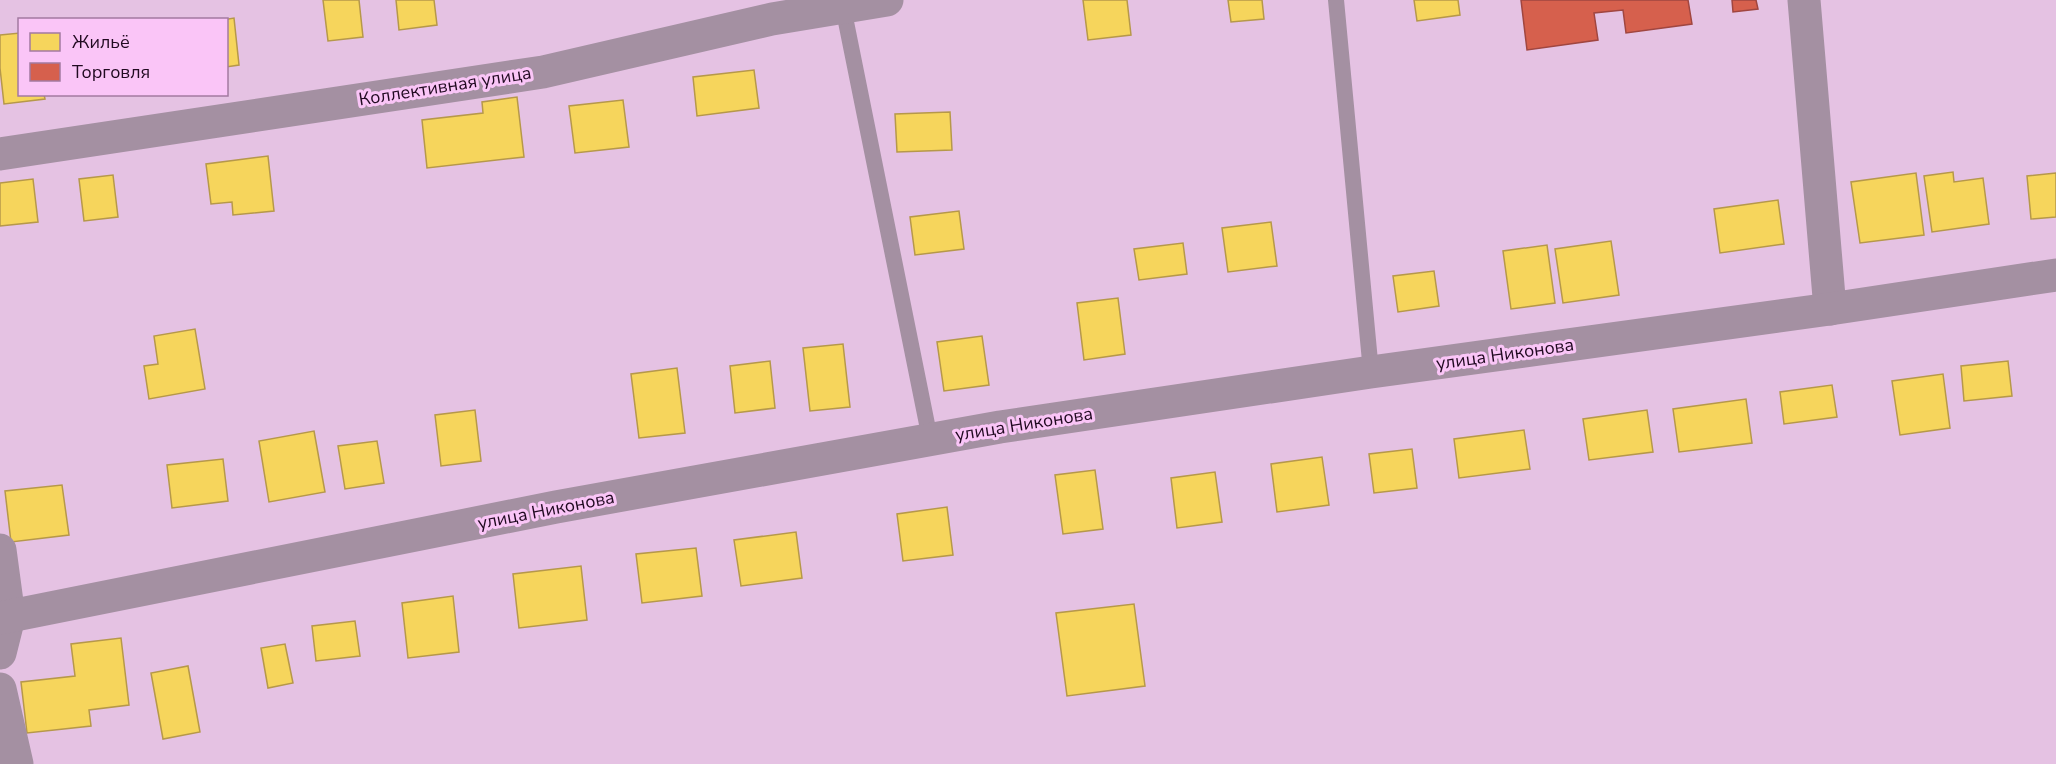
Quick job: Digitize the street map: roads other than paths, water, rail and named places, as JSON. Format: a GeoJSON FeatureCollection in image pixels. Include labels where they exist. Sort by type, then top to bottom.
{"type":"FeatureCollection","features":[{"type":"Feature","properties":{"kind":"street","name":"Коллективная улица"},"geometry":{"type":"LineString","coordinates":[[0,154],[543,72],[771,9],[843,7],[887,0]]}},
{"type":"Feature","properties":{"kind":"street"},"geometry":{"type":"LineString","coordinates":[[1804,0],[1830,309]]}},
{"type":"Feature","properties":{"kind":"street","name":"улица Никонова"},"geometry":{"type":"LineString","coordinates":[[5,618],[556,507],[1000,427],[1371,372],[1830,309],[2056,274]]}},
{"type":"Feature","properties":{"kind":"street"},"geometry":{"type":"LineString","coordinates":[[0,550],[5,618],[0,653]]}},
{"type":"Feature","properties":{"kind":"street"},"geometry":{"type":"LineString","coordinates":[[0,689],[16,764]]}},
{"type":"Feature","properties":{"kind":"lane"},"geometry":{"type":"LineString","coordinates":[[1336,0],[1371,372]]}},
{"type":"Feature","properties":{"kind":"lane"},"geometry":{"type":"LineString","coordinates":[[843,7],[930,439]]}}]}
